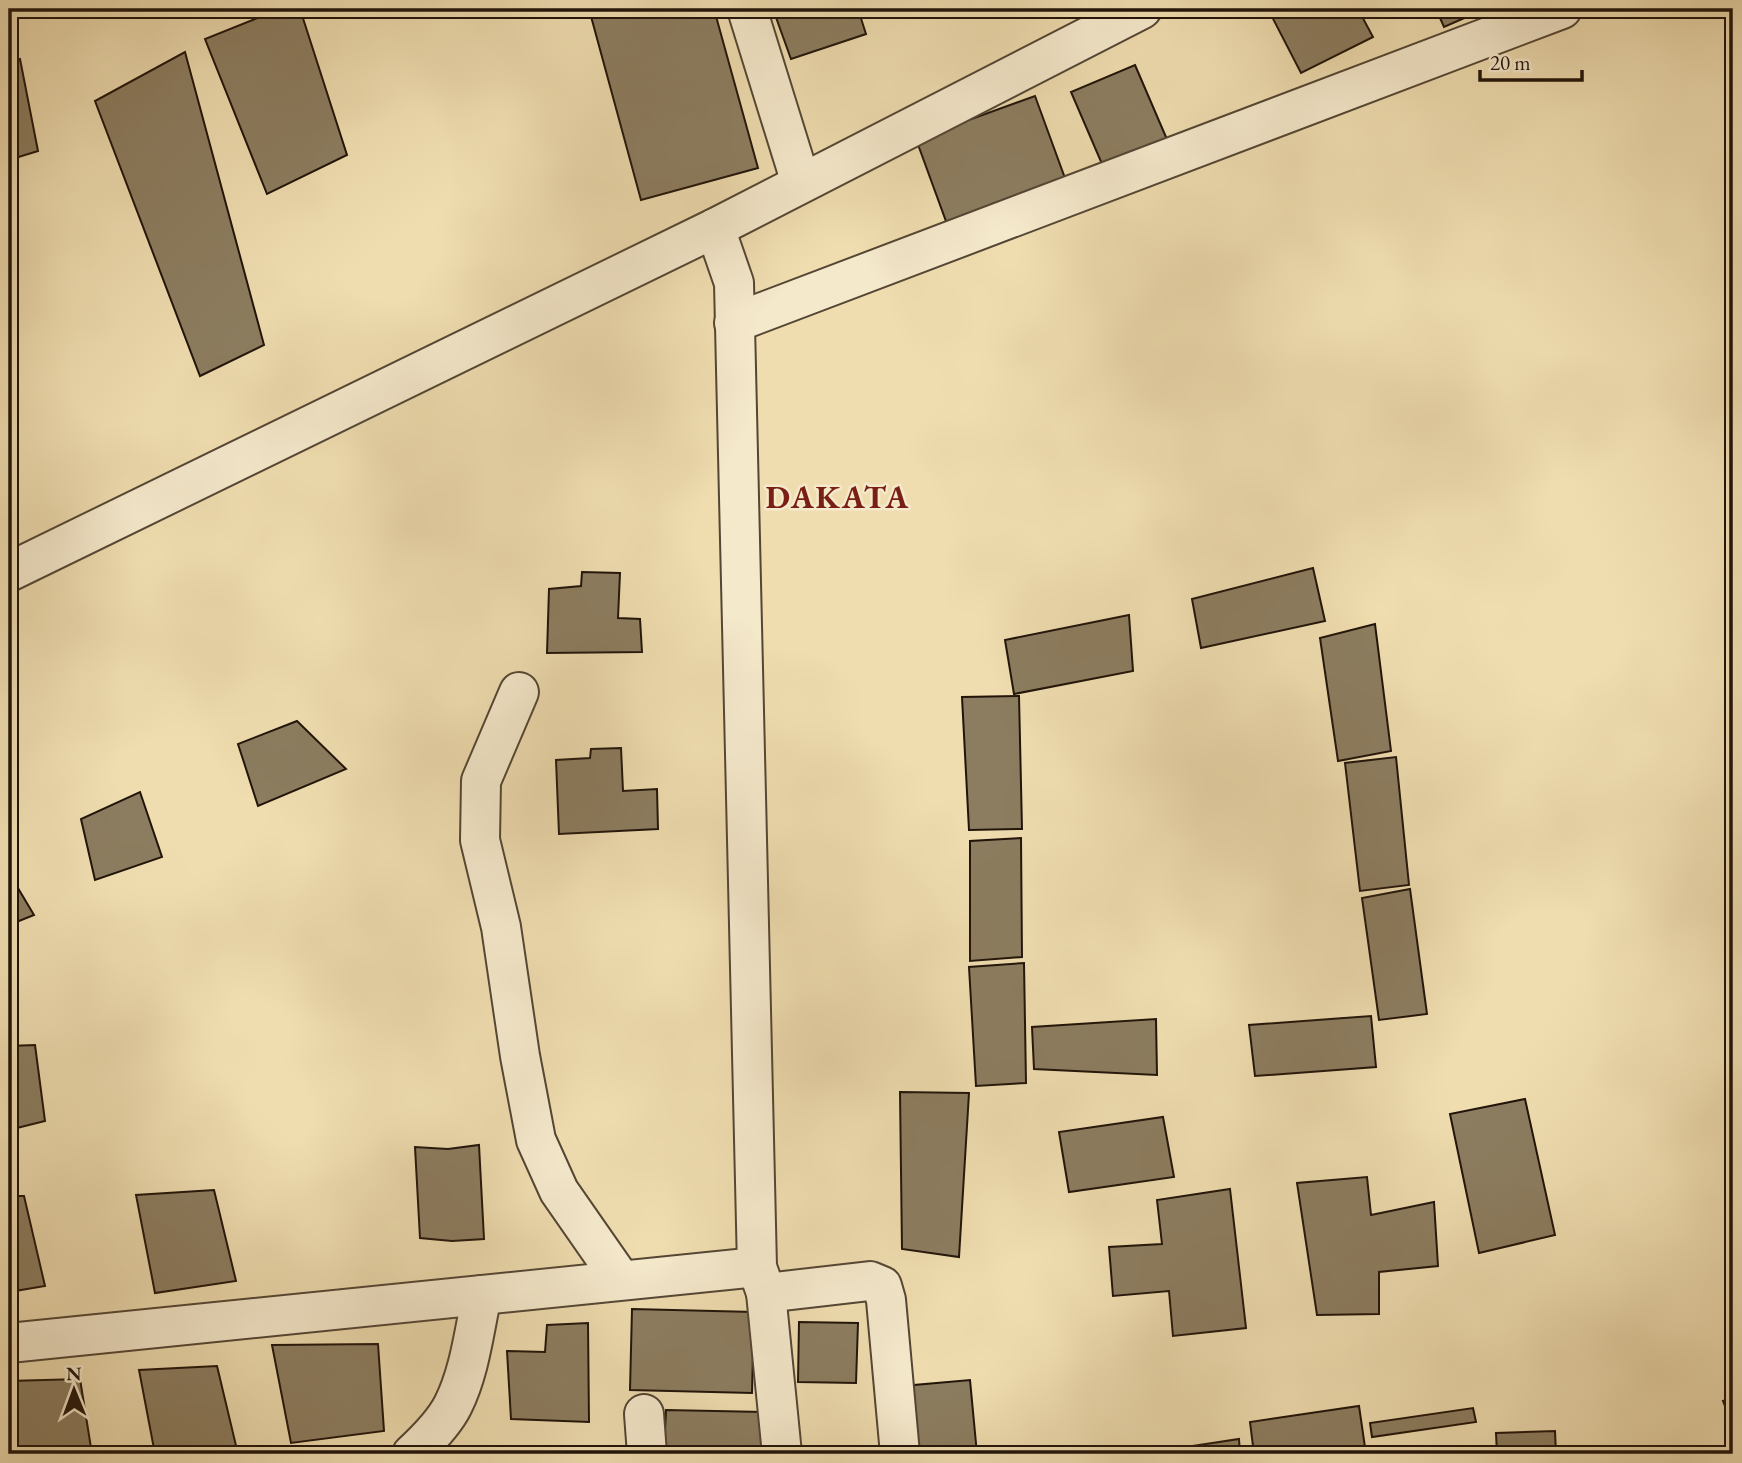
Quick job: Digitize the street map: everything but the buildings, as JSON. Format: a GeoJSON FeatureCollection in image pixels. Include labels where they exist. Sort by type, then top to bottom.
{"type":"FeatureCollection","features":[{"type":"Feature","properties":{"kind":"street"},"geometry":{"type":"LineString","coordinates":[[747,9],[801,183]]}},
{"type":"Feature","properties":{"kind":"street"},"geometry":{"type":"LineString","coordinates":[[9,572],[715,228],[1142,9]]}},
{"type":"Feature","properties":{"kind":"street"},"geometry":{"type":"LineString","coordinates":[[734,323],[1562,9]]}},
{"type":"Feature","properties":{"kind":"street"},"geometry":{"type":"LineString","coordinates":[[715,228],[734,283],[762,1280],[782,1454]]}},
{"type":"Feature","properties":{"kind":"street"},"geometry":{"type":"LineString","coordinates":[[519,692],[481,781],[480,840],[501,927],[520,1056],[536,1140],[559,1191],[621,1280]]}},
{"type":"Feature","properties":{"kind":"street"},"geometry":{"type":"LineString","coordinates":[[9,1343],[621,1280],[870,1281],[882,1286],[886,1300],[900,1454]]}},
{"type":"Feature","properties":{"kind":"street"},"geometry":{"type":"LineString","coordinates":[[412,1454],[453,1406],[466,1371],[482,1294]]}},
{"type":"Feature","properties":{"kind":"street"},"geometry":{"type":"LineString","coordinates":[[644,1414],[647,1454]]}},
{"type":"Feature","properties":{"kind":"district","name":"DAKATA"},"geometry":{"type":"Point","coordinates":[838,497]}}]}
